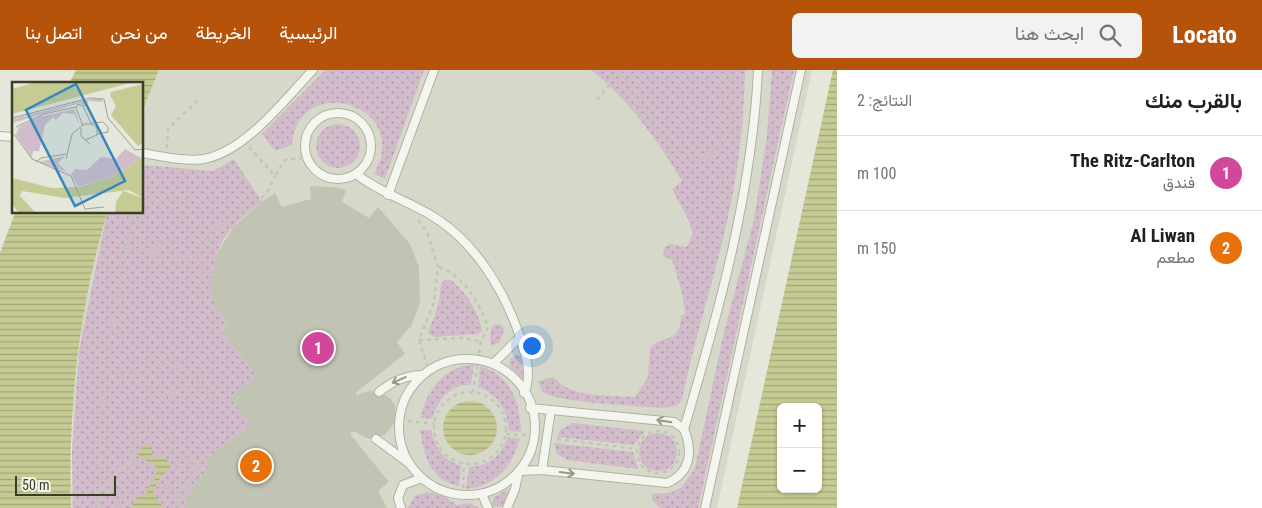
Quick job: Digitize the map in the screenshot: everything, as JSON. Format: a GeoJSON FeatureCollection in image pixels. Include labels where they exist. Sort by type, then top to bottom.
{"type":"FeatureCollection","features":[{"type":"Feature","properties":{"kind":"lane"},"geometry":{"type":"LineString","coordinates":[[144,153],[166,157],[202,159],[223,154],[243,140],[313,70]]}},
{"type":"Feature","properties":{"kind":"lane"},"geometry":{"type":"LineString","coordinates":[[388,195],[434,70]]}},
{"type":"Feature","properties":{"kind":"lane"},"geometry":{"type":"LineString","coordinates":[[519,471],[542,470],[667,483],[676,479],[685,471],[691,454],[684,429],[734,247],[747,184],[756,114],[758,70]]}},
{"type":"Feature","properties":{"kind":"lane"},"geometry":{"type":"LineString","coordinates":[[705,508],[801,70]]}},
{"type":"Feature","properties":{"kind":"lane"},"geometry":{"type":"LineString","coordinates":[[334,112],[352,115],[365,126],[372,142],[369,159],[356,174],[342,179],[325,177],[317,172],[307,158],[305,141],[308,132],[318,119],[334,112]]}},
{"type":"Feature","properties":{"kind":"lane"},"geometry":{"type":"LineString","coordinates":[[356,174],[377,189],[432,216],[468,246],[486,268],[508,305],[520,337],[529,369],[528,385],[524,393]]}},
{"type":"Feature","properties":{"kind":"lane"},"geometry":{"type":"LineString","coordinates":[[494,363],[520,337]]}},
{"type":"Feature","properties":{"kind":"lane"},"geometry":{"type":"LineString","coordinates":[[478,358],[494,363],[511,376],[524,393],[530,408],[532,436],[525,462],[519,471],[502,486],[482,494],[463,496],[441,490],[422,478],[413,466],[402,440],[400,420],[405,401],[421,375],[447,361],[478,358]]}},
{"type":"Feature","properties":{"kind":"lane"},"geometry":{"type":"LineString","coordinates":[[379,392],[395,380],[421,375]]}},
{"type":"Feature","properties":{"kind":"lane"},"geometry":{"type":"LineString","coordinates":[[530,408],[654,419],[674,422],[684,429]]}},
{"type":"Feature","properties":{"kind":"lane"},"geometry":{"type":"LineString","coordinates":[[542,470],[551,410]]}},
{"type":"Feature","properties":{"kind":"lane"},"geometry":{"type":"LineString","coordinates":[[376,439],[413,466]]}},
{"type":"Feature","properties":{"kind":"lane"},"geometry":{"type":"LineString","coordinates":[[507,508],[515,489],[519,471]]}},
{"type":"Feature","properties":{"kind":"lane"},"geometry":{"type":"LineString","coordinates":[[401,508],[398,498],[403,486],[422,478]]}},
{"type":"Feature","properties":{"kind":"lane"},"geometry":{"type":"LineString","coordinates":[[482,494],[488,508]]}},
{"type":"Feature","properties":{"kind":"path"},"geometry":{"type":"LineString","coordinates":[[597,100],[619,71],[646,114],[676,149],[682,154],[700,159],[716,152],[729,124],[730,70]]}},
{"type":"Feature","properties":{"kind":"path"},"geometry":{"type":"LineString","coordinates":[[166,157],[168,129],[197,101]]}},
{"type":"Feature","properties":{"kind":"path"},"geometry":{"type":"LineString","coordinates":[[243,140],[275,176]]}},
{"type":"Feature","properties":{"kind":"path"},"geometry":{"type":"LineString","coordinates":[[205,297],[201,274],[202,257],[212,230],[266,194],[285,160],[307,158]]}},
{"type":"Feature","properties":{"kind":"path"},"geometry":{"type":"LineString","coordinates":[[144,199],[181,204],[192,230],[199,236],[208,239]]}},
{"type":"Feature","properties":{"kind":"path"},"geometry":{"type":"LineString","coordinates":[[98,508],[98,456],[106,373],[126,247],[134,214]]}},
{"type":"Feature","properties":{"kind":"path"},"geometry":{"type":"LineString","coordinates":[[417,219],[427,232],[438,266],[434,302],[420,340],[428,370]]}},
{"type":"Feature","properties":{"kind":"path"},"geometry":{"type":"LineString","coordinates":[[151,252],[168,240],[180,256]]}},
{"type":"Feature","properties":{"kind":"path"},"geometry":{"type":"LineString","coordinates":[[126,247],[151,252],[164,267],[180,256],[202,257]]}},
{"type":"Feature","properties":{"kind":"path"},"geometry":{"type":"LineString","coordinates":[[438,266],[458,278],[481,311],[488,327],[481,341],[473,392]]}},
{"type":"Feature","properties":{"kind":"path"},"geometry":{"type":"LineString","coordinates":[[420,340],[462,338],[481,341]]}},
{"type":"Feature","properties":{"kind":"path"},"geometry":{"type":"LineString","coordinates":[[106,373],[128,375],[164,364],[190,374],[208,392],[220,395]]}},
{"type":"Feature","properties":{"kind":"path"},"geometry":{"type":"LineString","coordinates":[[128,375],[165,396],[200,385]]}},
{"type":"Feature","properties":{"kind":"path"},"geometry":{"type":"LineString","coordinates":[[473,392],[484,395],[495,402],[502,411],[506,422],[506,434],[502,444],[491,457],[475,464],[453,459],[443,452],[437,442],[434,424],[442,407],[450,398],[461,393],[473,392]]}},
{"type":"Feature","properties":{"kind":"path"},"geometry":{"type":"LineString","coordinates":[[400,420],[434,424]]}},
{"type":"Feature","properties":{"kind":"path"},"geometry":{"type":"LineString","coordinates":[[131,464],[134,442],[139,431],[148,427],[158,428],[182,458],[198,464],[203,469]]}},
{"type":"Feature","properties":{"kind":"path"},"geometry":{"type":"LineString","coordinates":[[656,431],[670,434],[678,446],[679,454],[674,466],[669,470],[656,473],[644,468],[640,462],[637,450],[643,437],[656,431]]}},
{"type":"Feature","properties":{"kind":"path"},"geometry":{"type":"LineString","coordinates":[[506,434],[637,450]]}},
{"type":"Feature","properties":{"kind":"path"},"geometry":{"type":"LineString","coordinates":[[179,507],[176,502],[175,491],[177,470],[182,458]]}},
{"type":"Feature","properties":{"kind":"path"},"geometry":{"type":"LineString","coordinates":[[463,496],[464,463]]}},
{"type":"Feature","properties":{"kind":"path"},"geometry":{"type":"LineString","coordinates":[[131,464],[142,474],[184,495]]}},
{"type":"Feature","properties":{"kind":"path"},"geometry":{"type":"LineString","coordinates":[[118,508],[110,486],[116,469],[131,464]]}},
{"type":"Feature","properties":{"kind":"path"},"geometry":{"type":"LineString","coordinates":[[179,507],[198,464]]}},
{"type":"Feature","properties":{"kind":"shaded area"},"geometry":{"type":"Polygon","coordinates":[[[76,70],[159,70],[144,107],[144,82],[70,82],[76,70]]]}},
{"type":"Feature","properties":{"kind":"shaded area"},"geometry":{"type":"Polygon","coordinates":[[[159,70],[812,70],[717,508],[71,508],[73,402],[83,315],[98,243],[107,214],[144,214],[144,107],[159,70]]]}},
{"type":"Feature","properties":{"kind":"shaded area"},"geometry":{"type":"Polygon","coordinates":[[[325,70],[424,70],[385,179],[374,174],[382,150],[379,129],[367,114],[350,105],[331,103],[313,108],[299,122],[292,145],[275,151],[262,134],[325,70]]]}},
{"type":"Feature","properties":{"kind":"shaded area"},"geometry":{"type":"Polygon","coordinates":[[[591,70],[745,70],[741,139],[730,207],[682,400],[676,406],[663,408],[565,399],[543,392],[538,382],[553,377],[570,389],[580,392],[602,396],[635,397],[648,377],[650,349],[654,344],[669,338],[677,332],[681,316],[685,314],[682,292],[672,260],[663,256],[664,248],[670,244],[687,247],[693,233],[672,189],[682,181],[663,151],[630,107],[605,81],[591,70]]]}},
{"type":"Feature","properties":{"kind":"shaded area"},"geometry":{"type":"Polygon","coordinates":[[[772,70],[794,70],[698,508],[660,508],[652,500],[652,494],[670,493],[682,487],[695,468],[724,332],[754,220],[767,136],[772,70]]]}},
{"type":"Feature","properties":{"kind":"shaded area"},"geometry":{"type":"Polygon","coordinates":[[[833,70],[837,70],[837,508],[737,508],[833,70]]]}},
{"type":"Feature","properties":{"kind":"shaded area"},"geometry":{"type":"Polygon","coordinates":[[[334,124],[342,124],[354,130],[360,146],[354,162],[342,168],[334,168],[322,162],[316,150],[316,142],[322,130],[334,124]]]}},
{"type":"Feature","properties":{"kind":"shaded area"},"geometry":{"type":"Polygon","coordinates":[[[234,159],[262,202],[240,220],[225,238],[218,250],[212,276],[215,302],[220,314],[228,325],[221,331],[257,376],[251,425],[204,460],[209,466],[191,489],[184,508],[73,508],[72,451],[79,351],[107,214],[144,214],[144,165],[213,171],[234,159]]]}},
{"type":"Feature","properties":{"kind":"shaded area"},"geometry":{"type":"Polygon","coordinates":[[[15,214],[107,214],[89,285],[77,359],[71,433],[71,508],[0,508],[0,253],[15,214]]]}},
{"type":"Feature","properties":{"kind":"shaded area"},"geometry":{"type":"Polygon","coordinates":[[[444,280],[451,280],[462,290],[471,303],[482,331],[478,334],[434,337],[428,333],[439,303],[441,285],[444,280]]]}},
{"type":"Feature","properties":{"kind":"shaded area"},"geometry":{"type":"Polygon","coordinates":[[[501,324],[504,329],[500,342],[492,346],[490,338],[492,327],[493,325],[501,324]]]}},
{"type":"Feature","properties":{"kind":"shaded area"},"geometry":{"type":"Polygon","coordinates":[[[518,354],[522,358],[523,379],[509,366],[511,358],[518,354]]]}},
{"type":"Feature","properties":{"kind":"shaded area"},"geometry":{"type":"Polygon","coordinates":[[[474,364],[471,385],[457,387],[446,394],[432,419],[421,418],[427,398],[438,381],[454,370],[474,364]]]}},
{"type":"Feature","properties":{"kind":"shaded area"},"geometry":{"type":"Polygon","coordinates":[[[480,366],[491,370],[499,376],[512,391],[519,410],[521,432],[509,431],[507,417],[501,404],[491,394],[478,387],[480,366]]]}},
{"type":"Feature","properties":{"kind":"shaded area"},"geometry":{"type":"Polygon","coordinates":[[[470,401],[480,403],[489,409],[495,418],[497,428],[495,438],[489,447],[480,453],[470,455],[460,453],[451,447],[445,438],[443,428],[445,418],[451,409],[460,403],[470,401]]]}},
{"type":"Feature","properties":{"kind":"shaded area"},"geometry":{"type":"Polygon","coordinates":[[[573,423],[645,431],[634,445],[557,437],[560,430],[573,423]]]}},
{"type":"Feature","properties":{"kind":"shaded area"},"geometry":{"type":"Polygon","coordinates":[[[420,430],[431,430],[435,442],[445,457],[461,465],[459,486],[441,479],[430,466],[420,430]]]}},
{"type":"Feature","properties":{"kind":"shaded area"},"geometry":{"type":"Polygon","coordinates":[[[658,433],[671,439],[677,452],[671,465],[658,471],[645,465],[639,452],[645,439],[658,433]]]}},
{"type":"Feature","properties":{"kind":"shaded area"},"geometry":{"type":"Polygon","coordinates":[[[508,437],[520,439],[517,449],[507,466],[486,484],[466,489],[469,467],[483,464],[493,459],[498,455],[508,437]]]}},
{"type":"Feature","properties":{"kind":"shaded area"},"geometry":{"type":"Polygon","coordinates":[[[554,443],[633,452],[638,469],[567,460],[556,453],[554,443]]]}},
{"type":"Feature","properties":{"kind":"shaded area"},"geometry":{"type":"Polygon","coordinates":[[[146,444],[152,446],[152,457],[163,456],[170,463],[170,468],[159,480],[153,494],[164,508],[131,508],[135,500],[147,492],[157,472],[155,466],[137,453],[146,444]]]}},
{"type":"Feature","properties":{"kind":"shaded area"},"geometry":{"type":"Polygon","coordinates":[[[507,490],[508,495],[501,507],[492,506],[494,497],[507,490]]]}},
{"type":"Feature","properties":{"kind":"shaded area"},"geometry":{"type":"Polygon","coordinates":[[[428,492],[442,495],[457,505],[470,503],[479,508],[408,508],[415,496],[428,492]]]}},
{"type":"Feature","properties":{"kind":"building"},"geometry":{"type":"Polygon","coordinates":[[[310,186],[333,187],[346,190],[342,202],[369,218],[378,207],[410,244],[419,267],[420,303],[411,326],[397,342],[405,354],[355,393],[357,395],[369,391],[379,392],[390,398],[395,405],[395,422],[385,435],[369,439],[353,431],[350,434],[389,482],[378,491],[387,508],[184,508],[191,489],[209,466],[204,460],[251,425],[230,398],[257,376],[221,331],[228,325],[215,306],[212,295],[211,281],[216,255],[234,226],[262,202],[275,193],[282,207],[311,199],[310,186]]]}},
{"type":"Feature","properties":{"kind":"place","name":"The Ritz-Carlton"},"geometry":{"type":"Point","coordinates":[318,348]}},
{"type":"Feature","properties":{"kind":"place","name":"Al Liwan"},"geometry":{"type":"Point","coordinates":[256,466]}}]}
